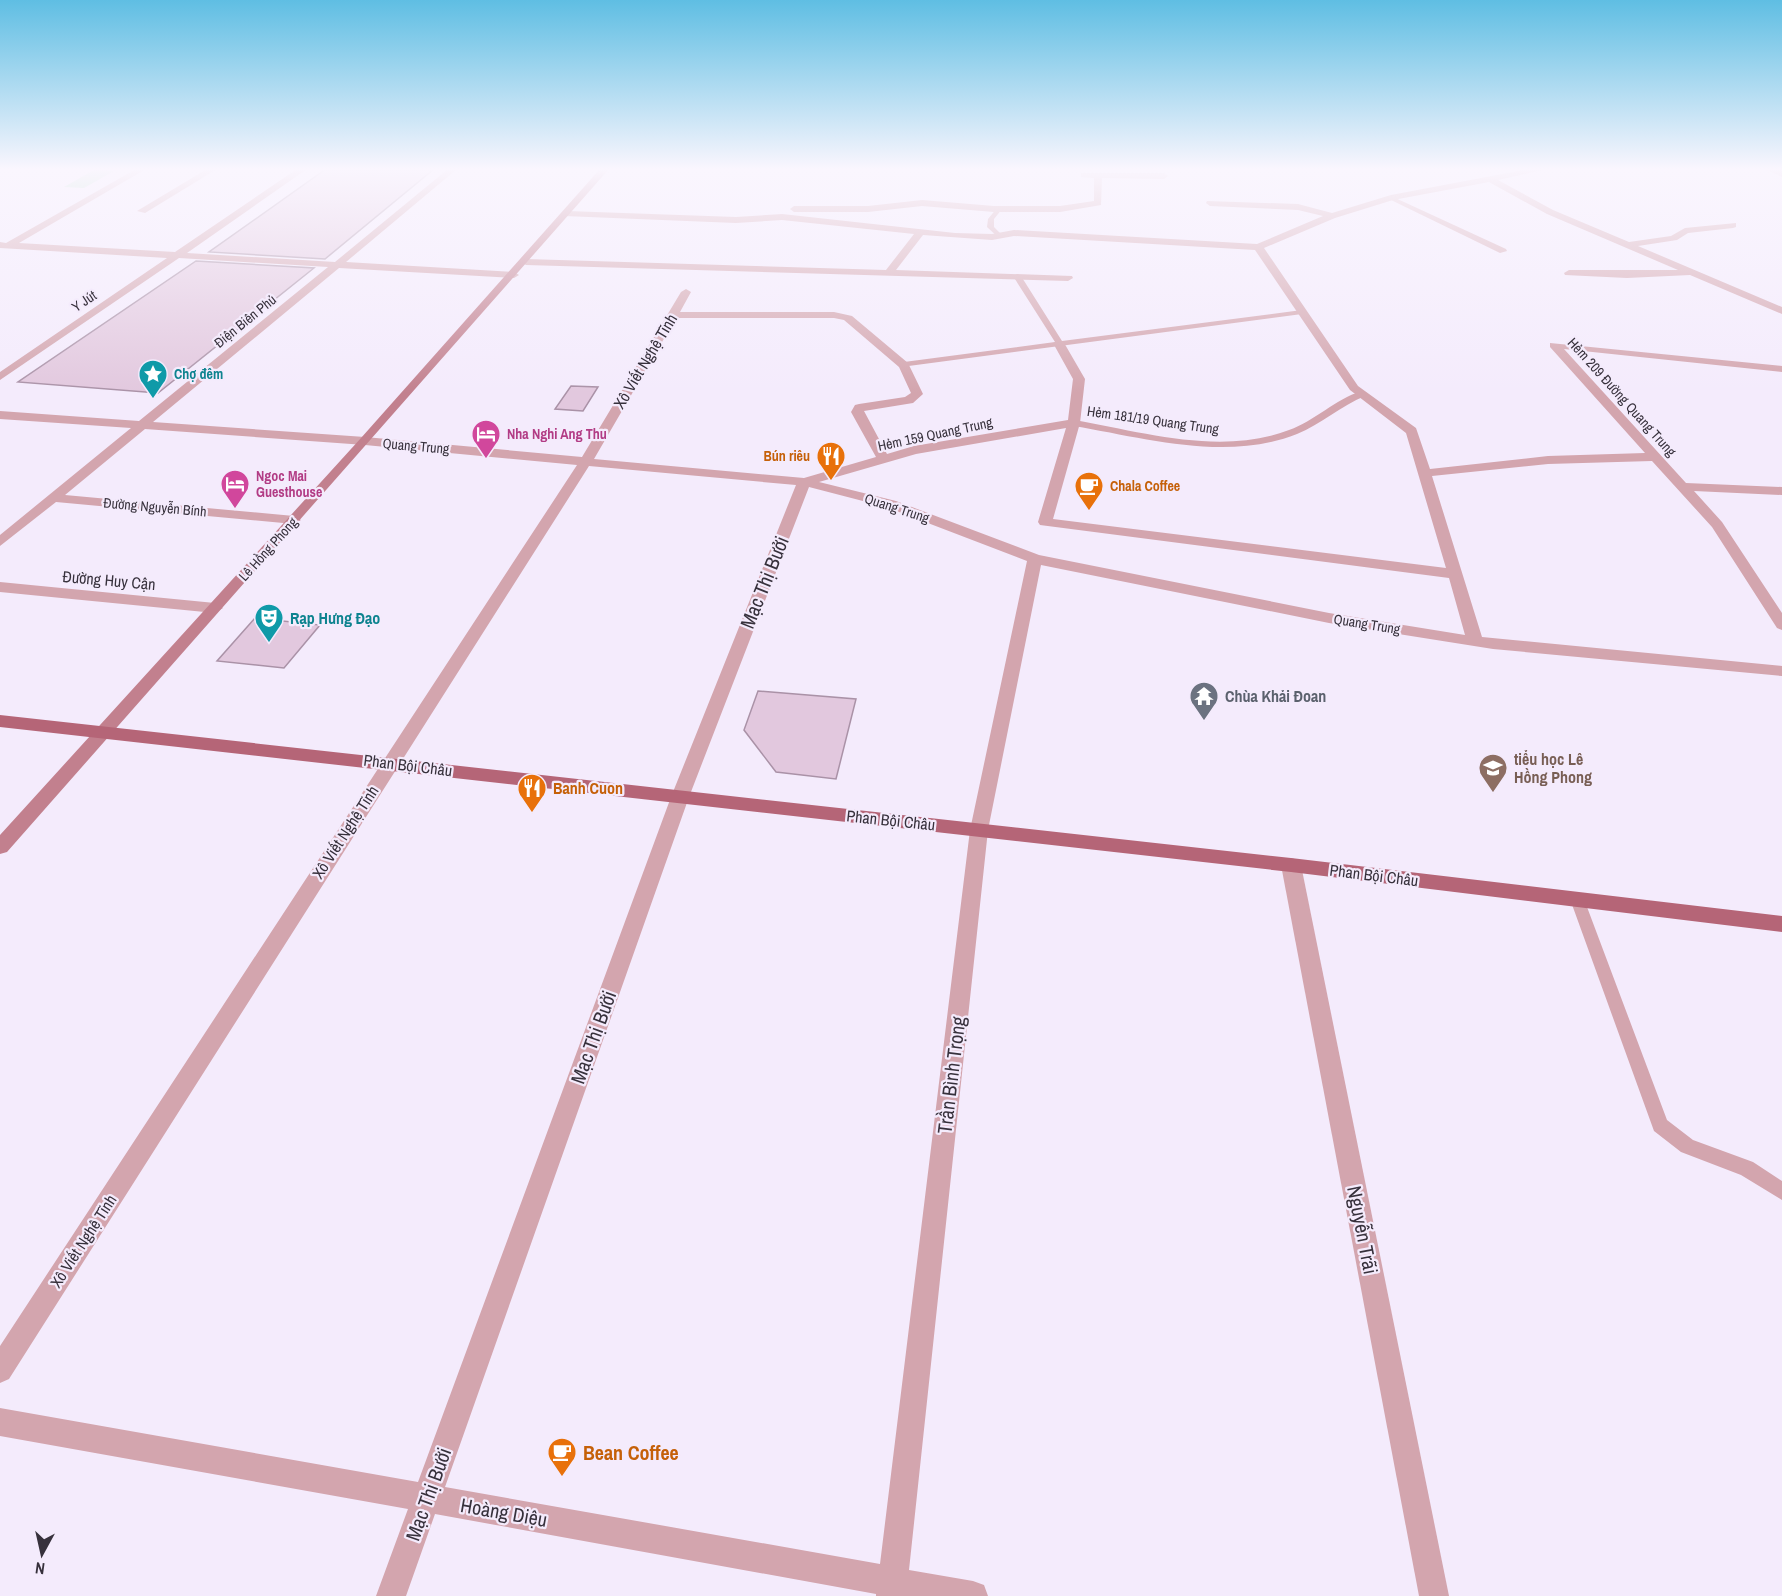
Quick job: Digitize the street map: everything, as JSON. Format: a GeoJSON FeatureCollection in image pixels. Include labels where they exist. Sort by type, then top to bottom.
{"type":"FeatureCollection","features":[{"type":"Feature","properties":{"kind":"main road","name":"Phan Bội Châu"},"geometry":{"type":"LineString","coordinates":[[0,721],[104,730],[1291,865],[1782,924]]}},
{"type":"Feature","properties":{"kind":"street","name":"Y Jút"},"geometry":{"type":"LineString","coordinates":[[0,376],[195,243]]}},
{"type":"Feature","properties":{"kind":"street","name":"Điện Biên Phủ"},"geometry":{"type":"LineString","coordinates":[[0,542],[364,243]]}},
{"type":"Feature","properties":{"kind":"street","name":"Lê Hồng Phong"},"geometry":{"type":"LineString","coordinates":[[0,847],[542,243]]}},
{"type":"Feature","properties":{"kind":"street"},"geometry":{"type":"LineString","coordinates":[[889,273],[912,243]]}},
{"type":"Feature","properties":{"kind":"street"},"geometry":{"type":"LineString","coordinates":[[1197,243],[1258,247],[1266,243]]}},
{"type":"Feature","properties":{"kind":"street"},"geometry":{"type":"LineString","coordinates":[[1624,243],[1782,311]]}},
{"type":"Feature","properties":{"kind":"street"},"geometry":{"type":"LineString","coordinates":[[1628,245],[1638,243]]}},
{"type":"Feature","properties":{"kind":"street"},"geometry":{"type":"LineString","coordinates":[[3,247],[514,274]]}},
{"type":"Feature","properties":{"kind":"street"},"geometry":{"type":"LineString","coordinates":[[1258,247],[1354,388],[1412,431],[1475,641]]}},
{"type":"Feature","properties":{"kind":"street"},"geometry":{"type":"LineString","coordinates":[[526,262],[1068,278]]}},
{"type":"Feature","properties":{"kind":"street"},"geometry":{"type":"LineString","coordinates":[[1569,273],[1628,275],[1693,273]]}},
{"type":"Feature","properties":{"kind":"street","name":"Xô Viết Nghệ Tĩnh"},"geometry":{"type":"LineString","coordinates":[[0,1370],[586,460],[686,292]]}},
{"type":"Feature","properties":{"kind":"street"},"geometry":{"type":"LineString","coordinates":[[672,315],[842,316],[904,364],[917,394],[914,398],[859,408],[857,412],[883,459]]}},
{"type":"Feature","properties":{"kind":"street"},"geometry":{"type":"LineString","coordinates":[[1059,343],[1079,379],[1074,423],[1045,522],[1455,574]]}},
{"type":"Feature","properties":{"kind":"street","name":"Hẻm 209 Đường Quang Trung"},"geometry":{"type":"LineString","coordinates":[[1782,369],[1554,345],[1717,525],[1782,625]]}},
{"type":"Feature","properties":{"kind":"street","name":"Quang Trung"},"geometry":{"type":"LineString","coordinates":[[0,415],[365,441],[804,482],[891,504],[1035,559],[1329,618],[1475,641],[1782,671]]}},
{"type":"Feature","properties":{"kind":"street","name":"Hẻm 159 Quang Trung"},"geometry":{"type":"LineString","coordinates":[[804,482],[914,450],[1074,423]]}},
{"type":"Feature","properties":{"kind":"street"},"geometry":{"type":"LineString","coordinates":[[1425,473],[1548,460],[1656,457]]}},
{"type":"Feature","properties":{"kind":"street","name":"Mạc Thị Bưởi"},"geometry":{"type":"LineString","coordinates":[[391,1596],[680,797],[804,482]]}},
{"type":"Feature","properties":{"kind":"street"},"geometry":{"type":"LineString","coordinates":[[1683,487],[1782,491]]}},
{"type":"Feature","properties":{"kind":"street","name":"Đường Nguyễn Bính"},"geometry":{"type":"LineString","coordinates":[[53,498],[294,520]]}},
{"type":"Feature","properties":{"kind":"street","name":"Trần Bình Trọng"},"geometry":{"type":"LineString","coordinates":[[891,1589],[979,830],[1035,559]]}},
{"type":"Feature","properties":{"kind":"street","name":"Đường Huy Cận"},"geometry":{"type":"LineString","coordinates":[[0,587],[214,608]]}},
{"type":"Feature","properties":{"kind":"street","name":"Nguyễn Trãi"},"geometry":{"type":"LineString","coordinates":[[1291,865],[1434,1596]]}},
{"type":"Feature","properties":{"kind":"street","name":"Hoàng Diệu"},"geometry":{"type":"LineString","coordinates":[[0,1422],[426,1498],[891,1589],[973,1596]]}},
{"type":"Feature","properties":{"kind":"lane"},"geometry":{"type":"LineString","coordinates":[[1487,243],[1503,251]]}},
{"type":"Feature","properties":{"kind":"lane"},"geometry":{"type":"LineString","coordinates":[[1017,276],[1059,343]]}},
{"type":"Feature","properties":{"kind":"lane"},"geometry":{"type":"LineString","coordinates":[[904,364],[1302,312]]}},
{"type":"Feature","properties":{"kind":"lane","name":"Hẻm 181/19 Quang Trung"},"geometry":{"type":"LineString","coordinates":[[1074,423],[1216,445],[1258,441],[1293,432],[1339,403],[1362,394]]}},
{"type":"Feature","properties":{"kind":"lane"},"geometry":{"type":"LineString","coordinates":[[1577,899],[1660,1125],[1687,1146],[1747,1168],[1782,1191]]}},
{"type":"Feature","properties":{"kind":"building"},"geometry":{"type":"Polygon","coordinates":[[[221,243],[344,243],[325,259],[209,252],[221,243]]]}},
{"type":"Feature","properties":{"kind":"building"},"geometry":{"type":"Polygon","coordinates":[[[196,261],[314,268],[158,393],[18,382],[196,261]]]}},
{"type":"Feature","properties":{"kind":"building"},"geometry":{"type":"Polygon","coordinates":[[[571,386],[598,387],[583,411],[555,409],[571,386]]]}},
{"type":"Feature","properties":{"kind":"building","name":"Rạp Hưng Đạo"},"geometry":{"type":"Polygon","coordinates":[[[255,618],[320,625],[284,668],[217,661],[255,618]]]}},
{"type":"Feature","properties":{"kind":"building"},"geometry":{"type":"Polygon","coordinates":[[[758,691],[856,699],[836,779],[776,772],[744,730],[758,691]]]}},
{"type":"Feature","properties":{"kind":"place","name":"Chợ đêm"},"geometry":{"type":"Point","coordinates":[153,400]}},
{"type":"Feature","properties":{"kind":"place","name":"Nha Nghi Ang Thu"},"geometry":{"type":"Point","coordinates":[486,460]}},
{"type":"Feature","properties":{"kind":"place","name":"Bún riêu"},"geometry":{"type":"Point","coordinates":[831,482]}},
{"type":"Feature","properties":{"kind":"place","name":"Ngoc Mai Guesthouse"},"geometry":{"type":"Point","coordinates":[235,510]}},
{"type":"Feature","properties":{"kind":"place","name":"Chala Coffee"},"geometry":{"type":"Point","coordinates":[1089,512]}},
{"type":"Feature","properties":{"kind":"place","name":"Rạp Hưng Đạo"},"geometry":{"type":"Point","coordinates":[269,644]}},
{"type":"Feature","properties":{"kind":"place","name":"Chùa Khải Đoan"},"geometry":{"type":"Point","coordinates":[1204,722]}},
{"type":"Feature","properties":{"kind":"place","name":"tiểu học Lê Hồng Phong"},"geometry":{"type":"Point","coordinates":[1493,794]}},
{"type":"Feature","properties":{"kind":"place","name":"Banh Cuon"},"geometry":{"type":"Point","coordinates":[532,814]}},
{"type":"Feature","properties":{"kind":"place","name":"Bean Coffee"},"geometry":{"type":"Point","coordinates":[562,1478]}}]}
